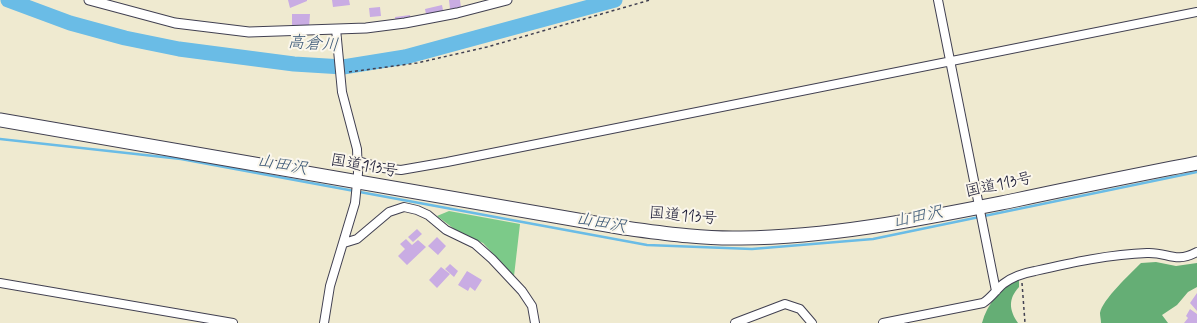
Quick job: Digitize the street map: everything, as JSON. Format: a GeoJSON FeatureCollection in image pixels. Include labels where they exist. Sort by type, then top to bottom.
{"type":"FeatureCollection","features":[{"type":"Feature","properties":{"kind":"highway","name":"国道113号"},"geometry":{"type":"LineString","coordinates":[[0,120],[624,228],[680,235],[740,238],[794,236],[855,229],[979,207],[1197,163]]}},
{"type":"Feature","properties":{"kind":"street"},"geometry":{"type":"LineString","coordinates":[[89,0],[182,24],[250,32],[366,28],[405,23],[457,13],[507,0]]}},
{"type":"Feature","properties":{"kind":"street"},"geometry":{"type":"LineString","coordinates":[[938,0],[996,291]]}},
{"type":"Feature","properties":{"kind":"street"},"geometry":{"type":"LineString","coordinates":[[358,161],[383,168],[402,170],[1197,12]]}},
{"type":"Feature","properties":{"kind":"street"},"geometry":{"type":"LineString","coordinates":[[324,323],[330,286],[355,203],[358,161],[357,149],[342,92],[336,28]]}},
{"type":"Feature","properties":{"kind":"street"},"geometry":{"type":"LineString","coordinates":[[344,243],[357,239],[389,212],[404,207],[417,210],[428,215],[446,230],[475,244],[492,259],[522,291],[532,306],[536,323]]}},
{"type":"Feature","properties":{"kind":"street"},"geometry":{"type":"LineString","coordinates":[[883,323],[983,303],[990,299],[1005,283],[1020,274],[1149,252],[1185,258],[1197,252]]}},
{"type":"Feature","properties":{"kind":"street"},"geometry":{"type":"LineString","coordinates":[[0,283],[233,323]]}},
{"type":"Feature","properties":{"kind":"street"},"geometry":{"type":"LineString","coordinates":[[735,323],[785,304],[800,309],[812,323]]}},
{"type":"Feature","properties":{"kind":"path"},"geometry":{"type":"LineString","coordinates":[[340,74],[417,62],[487,47],[650,0]]}},
{"type":"Feature","properties":{"kind":"path"},"geometry":{"type":"LineString","coordinates":[[1020,274],[1024,323]]}},
{"type":"Feature","properties":{"kind":"green space"},"geometry":{"type":"Polygon","coordinates":[[[449,211],[520,224],[514,276],[483,243],[461,234],[437,216],[449,211]]]}},
{"type":"Feature","properties":{"kind":"green space"},"geometry":{"type":"Polygon","coordinates":[[[1156,262],[1176,266],[1197,263],[1197,287],[1188,292],[1177,305],[1162,315],[1168,323],[1101,323],[1100,313],[1102,308],[1118,287],[1141,263],[1156,262]]]}},
{"type":"Feature","properties":{"kind":"green space"},"geometry":{"type":"Polygon","coordinates":[[[1019,278],[1019,287],[1015,291],[1011,300],[1011,309],[1018,323],[982,323],[991,303],[1006,287],[1019,278]]]}},
{"type":"Feature","properties":{"kind":"building"},"geometry":{"type":"Polygon","coordinates":[[[288,0],[307,0],[307,1],[290,8],[288,0]]]}},
{"type":"Feature","properties":{"kind":"building"},"geometry":{"type":"Polygon","coordinates":[[[332,0],[349,0],[350,5],[333,7],[332,0]]]}},
{"type":"Feature","properties":{"kind":"building"},"geometry":{"type":"Polygon","coordinates":[[[449,0],[460,0],[461,8],[450,9],[449,0]]]}},
{"type":"Feature","properties":{"kind":"building"},"geometry":{"type":"Polygon","coordinates":[[[442,5],[444,15],[427,19],[425,9],[442,5]]]}},
{"type":"Feature","properties":{"kind":"building"},"geometry":{"type":"Polygon","coordinates":[[[380,7],[381,16],[370,17],[369,8],[380,7]]]}},
{"type":"Feature","properties":{"kind":"building"},"geometry":{"type":"Polygon","coordinates":[[[292,14],[310,14],[309,27],[292,26],[292,14]]]}},
{"type":"Feature","properties":{"kind":"building"},"geometry":{"type":"Polygon","coordinates":[[[410,15],[411,23],[396,25],[395,17],[410,15]]]}},
{"type":"Feature","properties":{"kind":"building"},"geometry":{"type":"Polygon","coordinates":[[[417,229],[422,234],[413,242],[408,237],[417,229]]]}},
{"type":"Feature","properties":{"kind":"building"},"geometry":{"type":"Polygon","coordinates":[[[437,237],[446,246],[438,255],[428,246],[437,237]]]}},
{"type":"Feature","properties":{"kind":"building"},"geometry":{"type":"Polygon","coordinates":[[[406,239],[412,245],[418,240],[426,247],[407,265],[398,256],[405,249],[400,244],[406,239]]]}},
{"type":"Feature","properties":{"kind":"building"},"geometry":{"type":"Polygon","coordinates":[[[450,264],[458,271],[454,277],[445,269],[450,264]]]}},
{"type":"Feature","properties":{"kind":"building"},"geometry":{"type":"Polygon","coordinates":[[[441,267],[450,274],[437,288],[429,280],[441,267]]]}},
{"type":"Feature","properties":{"kind":"building"},"geometry":{"type":"Polygon","coordinates":[[[467,271],[482,280],[475,291],[470,287],[468,291],[458,285],[467,271]]]}},
{"type":"Feature","properties":{"kind":"building"},"geometry":{"type":"Polygon","coordinates":[[[1197,293],[1197,311],[1190,303],[1197,293]]]}},
{"type":"Feature","properties":{"kind":"building"},"geometry":{"type":"Polygon","coordinates":[[[1190,309],[1197,314],[1197,323],[1184,323],[1188,318],[1186,316],[1190,309]]]}},
{"type":"Feature","properties":{"kind":"waterway","name":"高倉川"},"geometry":{"type":"LineString","coordinates":[[8,0],[70,23],[125,38],[179,49],[294,64],[343,67],[405,57],[615,0]]}},
{"type":"Feature","properties":{"kind":"waterway","name":"山田沢"},"geometry":{"type":"LineString","coordinates":[[0,139],[181,159],[647,245],[752,249],[873,239],[1197,172]]}}]}
